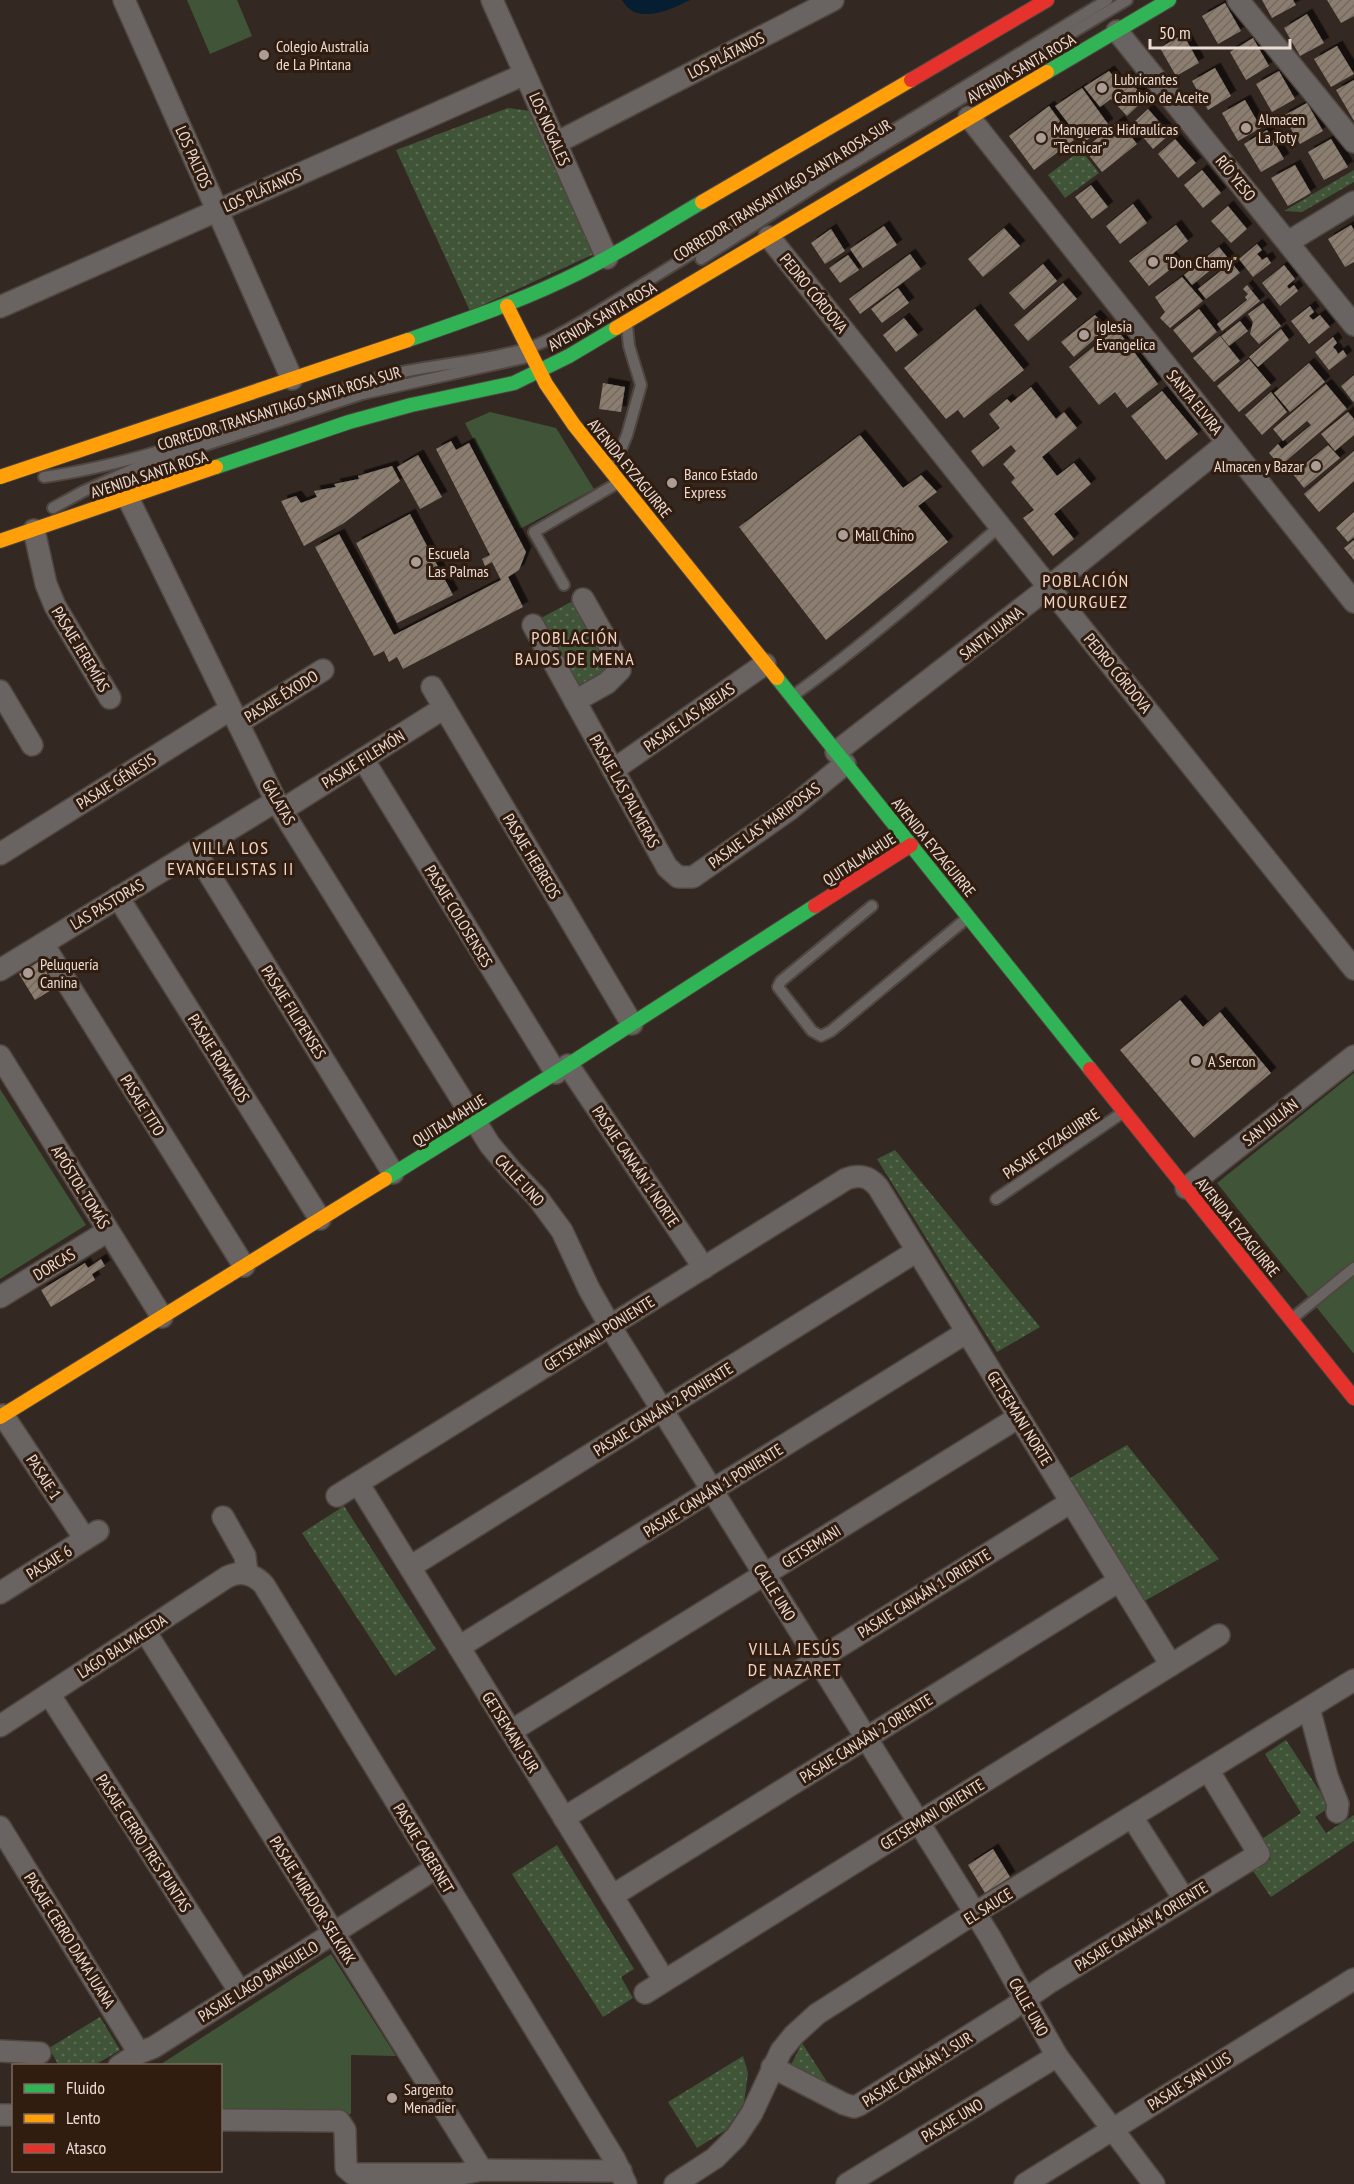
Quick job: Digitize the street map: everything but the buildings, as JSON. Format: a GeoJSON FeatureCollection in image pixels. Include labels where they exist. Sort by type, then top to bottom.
{"type":"FeatureCollection","features":[{"type":"Feature","properties":{"kind":"main road","name":"AVENIDA SANTA ROSA"},"geometry":{"type":"LineString","coordinates":[[3,540],[360,419],[411,405],[514,383],[539,372],[1169,0]]}},
{"type":"Feature","properties":{"kind":"main road"},"geometry":{"type":"LineString","coordinates":[[0,477],[507,306],[557,285],[1011,22],[1052,2]]}},
{"type":"Feature","properties":{"kind":"main road","name":"AVENIDA EYZAGUIRRE"},"geometry":{"type":"LineString","coordinates":[[507,306],[539,372],[574,425],[1354,1398]]}},
{"type":"Feature","properties":{"kind":"main road"},"geometry":{"type":"LineString","coordinates":[[491,389],[518,397]]}},
{"type":"Feature","properties":{"kind":"main road"},"geometry":{"type":"LineString","coordinates":[[546,409],[574,425]]}},
{"type":"Feature","properties":{"kind":"main road","name":"QUITALMAHUE"},"geometry":{"type":"LineString","coordinates":[[2,1416],[562,1069],[911,845]]}},
{"type":"Feature","properties":{"kind":"street","name":"LOS PALTOS"},"geometry":{"type":"LineString","coordinates":[[124,0],[292,379]]}},
{"type":"Feature","properties":{"kind":"street","name":"LOS NOGALES"},"geometry":{"type":"LineString","coordinates":[[492,0],[607,258]]}},
{"type":"Feature","properties":{"kind":"street","name":"LOS PLÁTANOS"},"geometry":{"type":"LineString","coordinates":[[556,143],[832,0]]}},
{"type":"Feature","properties":{"kind":"street"},"geometry":{"type":"LineString","coordinates":[[1238,0],[1354,142]]}},
{"type":"Feature","properties":{"kind":"street","name":"RÍO YESO"},"geometry":{"type":"LineString","coordinates":[[1117,31],[1354,325]]}},
{"type":"Feature","properties":{"kind":"street","name":"LOS PLÁTANOS"},"geometry":{"type":"LineString","coordinates":[[0,307],[525,74]]}},
{"type":"Feature","properties":{"kind":"street","name":"SANTA ELVIRA"},"geometry":{"type":"LineString","coordinates":[[969,117],[1354,602]]}},
{"type":"Feature","properties":{"kind":"street"},"geometry":{"type":"LineString","coordinates":[[1288,242],[1354,202]]}},
{"type":"Feature","properties":{"kind":"street","name":"PEDRO CÓRDOVA"},"geometry":{"type":"LineString","coordinates":[[769,237],[1354,969]]}},
{"type":"Feature","properties":{"kind":"street","name":"SANTA JUANA"},"geometry":{"type":"LineString","coordinates":[[841,758],[1227,443]]}},
{"type":"Feature","properties":{"kind":"street","name":"GALATAS"},"geometry":{"type":"LineString","coordinates":[[128,498],[279,805],[475,1122]]}},
{"type":"Feature","properties":{"kind":"street","name":"PASAJE JEREMÍAS"},"geometry":{"type":"LineString","coordinates":[[34,530],[46,584],[55,606],[110,698]]}},
{"type":"Feature","properties":{"kind":"street"},"geometry":{"type":"LineString","coordinates":[[575,701],[607,683],[620,670],[617,659],[583,599]]}},
{"type":"Feature","properties":{"kind":"street","name":"PASAJE LAS PALMERAS"},"geometry":{"type":"LineString","coordinates":[[533,625],[667,867],[678,877]]}},
{"type":"Feature","properties":{"kind":"street","name":"PASAJE LAS ABEJAS"},"geometry":{"type":"LineString","coordinates":[[613,770],[765,664]]}},
{"type":"Feature","properties":{"kind":"street","name":"PASAJE ÉXODO"},"geometry":{"type":"LineString","coordinates":[[235,716],[323,670]]}},
{"type":"Feature","properties":{"kind":"street","name":"PASAJE HEBREOS"},"geometry":{"type":"LineString","coordinates":[[432,687],[632,1024]]}},
{"type":"Feature","properties":{"kind":"street"},"geometry":{"type":"LineString","coordinates":[[0,691],[32,745]]}},
{"type":"Feature","properties":{"kind":"street","name":"PASAJE FILEMÓN"},"geometry":{"type":"LineString","coordinates":[[279,805],[363,759],[444,708]]}},
{"type":"Feature","properties":{"kind":"street","name":"PASAJE GÉNESIS"},"geometry":{"type":"LineString","coordinates":[[0,854],[235,716]]}},
{"type":"Feature","properties":{"kind":"street","name":"PASAJE LAS MARIPOSAS"},"geometry":{"type":"LineString","coordinates":[[678,877],[693,877],[789,810],[841,758]]}},
{"type":"Feature","properties":{"kind":"street","name":"PASAJE COLOSENSES"},"geometry":{"type":"LineString","coordinates":[[363,759],[562,1069]]}},
{"type":"Feature","properties":{"kind":"street","name":"LAS PASTORAS"},"geometry":{"type":"LineString","coordinates":[[0,970],[195,850],[279,805]]}},
{"type":"Feature","properties":{"kind":"street","name":"PASAJE FILIPENSES"},"geometry":{"type":"LineString","coordinates":[[195,850],[393,1173]]}},
{"type":"Feature","properties":{"kind":"street","name":"PASAJE ROMANOS"},"geometry":{"type":"LineString","coordinates":[[118,897],[320,1219]]}},
{"type":"Feature","properties":{"kind":"street","name":"PASAJE TITO"},"geometry":{"type":"LineString","coordinates":[[43,944],[244,1266]]}},
{"type":"Feature","properties":{"kind":"street","name":"APÓSTOL TOMÁS"},"geometry":{"type":"LineString","coordinates":[[0,1056],[162,1317]]}},
{"type":"Feature","properties":{"kind":"street","name":"SAN JULIÁN"},"geometry":{"type":"LineString","coordinates":[[1186,1188],[1354,1056]]}},
{"type":"Feature","properties":{"kind":"street","name":"PASAJE CANAÁN 1 NORTE"},"geometry":{"type":"LineString","coordinates":[[562,1069],[704,1268]]}},
{"type":"Feature","properties":{"kind":"street","name":"CALLE UNO"},"geometry":{"type":"LineString","coordinates":[[475,1122],[494,1152],[537,1197],[562,1231],[589,1289],[610,1326],[975,1913],[1057,2056],[1154,2184]]}},
{"type":"Feature","properties":{"kind":"street","name":"GETSEMANI PONIENTE"},"geometry":{"type":"LineString","coordinates":[[337,1496],[846,1179],[864,1177]]}},
{"type":"Feature","properties":{"kind":"street","name":"GETSEMANI NORTE"},"geometry":{"type":"LineString","coordinates":[[864,1177],[870,1179],[878,1187],[1171,1665]]}},
{"type":"Feature","properties":{"kind":"street","name":"DORCAS"},"geometry":{"type":"LineString","coordinates":[[0,1297],[108,1231]]}},
{"type":"Feature","properties":{"kind":"street","name":"PASAJE CANAÁN 2 PONIENTE"},"geometry":{"type":"LineString","coordinates":[[410,1568],[917,1251]]}},
{"type":"Feature","properties":{"kind":"street","name":"PASAJE CANAÁN 1 PONIENTE"},"geometry":{"type":"LineString","coordinates":[[459,1647],[967,1332]]}},
{"type":"Feature","properties":{"kind":"street","name":"PASAJE 1"},"geometry":{"type":"LineString","coordinates":[[2,1416],[91,1535]]}},
{"type":"Feature","properties":{"kind":"street","name":"GETSEMANI"},"geometry":{"type":"LineString","coordinates":[[511,1731],[1019,1417]]}},
{"type":"Feature","properties":{"kind":"street","name":"GETSEMANI SUR"},"geometry":{"type":"LineString","coordinates":[[358,1483],[664,1980]]}},
{"type":"Feature","properties":{"kind":"street","name":"PASAJE CANAÁN 1 ORIENTE"},"geometry":{"type":"LineString","coordinates":[[564,1818],[1071,1502]]}},
{"type":"Feature","properties":{"kind":"street"},"geometry":{"type":"LineString","coordinates":[[223,1517],[245,1556],[247,1574]]}},
{"type":"Feature","properties":{"kind":"street","name":"PASAJE 6"},"geometry":{"type":"LineString","coordinates":[[0,1593],[91,1535]]}},
{"type":"Feature","properties":{"kind":"street","name":"LAGO BALMACEDA"},"geometry":{"type":"LineString","coordinates":[[0,1726],[227,1577],[233,1574],[247,1574]]}},
{"type":"Feature","properties":{"kind":"street","name":"PASAJE CABERNET"},"geometry":{"type":"LineString","coordinates":[[247,1574],[254,1576],[264,1586],[623,2178]]}},
{"type":"Feature","properties":{"kind":"street","name":"PASAJE CANAÁN 2 ORIENTE"},"geometry":{"type":"LineString","coordinates":[[612,1896],[1119,1581]]}},
{"type":"Feature","properties":{"kind":"street","name":"PASAJE MIRADOR SELKIRK"},"geometry":{"type":"LineString","coordinates":[[145,1631],[482,2170]]}},
{"type":"Feature","properties":{"kind":"street","name":"GETSEMANI ORIENTE"},"geometry":{"type":"LineString","coordinates":[[645,1992],[1219,1635]]}},
{"type":"Feature","properties":{"kind":"street","name":"EL SAUCE"},"geometry":{"type":"LineString","coordinates":[[675,2184],[715,2158],[736,2137],[752,2113],[772,2067],[794,2035],[817,2014],[975,1913],[1354,1680]]}},
{"type":"Feature","properties":{"kind":"street","name":"PASAJE CERRO TRES PUNTAS"},"geometry":{"type":"LineString","coordinates":[[49,1694],[240,1992]]}},
{"type":"Feature","properties":{"kind":"street"},"geometry":{"type":"LineString","coordinates":[[1309,1708],[1327,1776],[1338,1804],[1337,1812]]}},
{"type":"Feature","properties":{"kind":"street","name":"PASAJE CANAÁN 4 ORIENTE"},"geometry":{"type":"LineString","coordinates":[[1025,2000],[1050,1982],[1259,1854],[1208,1770]]}},
{"type":"Feature","properties":{"kind":"street"},"geometry":{"type":"LineString","coordinates":[[1132,1817],[1184,1899]]}},
{"type":"Feature","properties":{"kind":"street","name":"PASAJE CERRO DAMA JUANA"},"geometry":{"type":"LineString","coordinates":[[0,1827],[139,2053]]}},
{"type":"Feature","properties":{"kind":"street","name":"PASAJE LAGO BANGUELO"},"geometry":{"type":"LineString","coordinates":[[122,2064],[154,2047],[436,1868]]}},
{"type":"Feature","properties":{"kind":"street","name":"PASAJE SAN LUIS"},"geometry":{"type":"LineString","coordinates":[[1025,2184],[1354,1979]]}},
{"type":"Feature","properties":{"kind":"street","name":"PASAJE CANAÁN 1 SUR"},"geometry":{"type":"LineString","coordinates":[[772,2067],[844,2104],[859,2105],[1025,2000]]}},
{"type":"Feature","properties":{"kind":"street"},"geometry":{"type":"LineString","coordinates":[[0,2051],[40,2053]]}},
{"type":"Feature","properties":{"kind":"street","name":"PASAJE UNO"},"geometry":{"type":"LineString","coordinates":[[847,2184],[1057,2056]]}},
{"type":"Feature","properties":{"kind":"street"},"geometry":{"type":"LineString","coordinates":[[222,2120],[339,2121],[345,2130],[346,2168],[353,2174],[461,2174],[482,2170],[623,2178]]}},
{"type":"Feature","properties":{"kind":"lane","name":"CORREDOR TRANSANTIAGO SANTA ROSA SUR"},"geometry":{"type":"LineString","coordinates":[[0,483],[54,476],[164,450],[376,378],[427,366],[530,352],[1107,0]]}},
{"type":"Feature","properties":{"kind":"lane","name":"CORREDOR TRANSANTIAGO SANTA ROSA SUR"},"geometry":{"type":"LineString","coordinates":[[3,540],[84,491],[138,468],[362,394],[552,348],[580,333],[825,180],[1127,0]]}},
{"type":"Feature","properties":{"kind":"lane"},"geometry":{"type":"LineString","coordinates":[[564,585],[534,532],[615,477],[640,385],[629,346],[627,321]]}},
{"type":"Feature","properties":{"kind":"lane"},"geometry":{"type":"LineString","coordinates":[[791,696],[824,674],[934,584],[1000,526]]}},
{"type":"Feature","properties":{"kind":"lane"},"geometry":{"type":"LineString","coordinates":[[872,906],[780,981],[778,987],[812,1031],[821,1036],[831,1031],[968,917]]}},
{"type":"Feature","properties":{"kind":"lane","name":"PASAJE EYZAGUIRRE"},"geometry":{"type":"LineString","coordinates":[[996,1199],[1124,1111]]}},
{"type":"Feature","properties":{"kind":"lane"},"geometry":{"type":"LineString","coordinates":[[1291,1319],[1354,1268]]}},
{"type":"Feature","properties":{"kind":"green space"},"geometry":{"type":"Polygon","coordinates":[[[187,0],[237,0],[252,36],[210,54],[187,0]]]}},
{"type":"Feature","properties":{"kind":"green space"},"geometry":{"type":"Polygon","coordinates":[[[508,108],[531,111],[594,254],[470,311],[396,150],[508,108]]]}},
{"type":"Feature","properties":{"kind":"green space"},"geometry":{"type":"Polygon","coordinates":[[[1081,150],[1099,173],[1065,198],[1048,175],[1081,150]]]}},
{"type":"Feature","properties":{"kind":"green space"},"geometry":{"type":"Polygon","coordinates":[[[1354,170],[1354,182],[1302,212],[1284,211],[1354,170]]]}},
{"type":"Feature","properties":{"kind":"green space"},"geometry":{"type":"Polygon","coordinates":[[[490,412],[556,428],[594,489],[520,529],[465,423],[490,412]]]}},
{"type":"Feature","properties":{"kind":"green space"},"geometry":{"type":"Polygon","coordinates":[[[573,601],[609,669],[575,687],[539,619],[573,601]]]}},
{"type":"Feature","properties":{"kind":"green space"},"geometry":{"type":"Polygon","coordinates":[[[1354,1073],[1354,1354],[1217,1183],[1354,1073]]]}},
{"type":"Feature","properties":{"kind":"green space"},"geometry":{"type":"Polygon","coordinates":[[[0,1089],[86,1225],[0,1279],[0,1089]]]}},
{"type":"Feature","properties":{"kind":"green space"},"geometry":{"type":"Polygon","coordinates":[[[895,1150],[1040,1327],[997,1352],[877,1159],[895,1150]]]}},
{"type":"Feature","properties":{"kind":"green space"},"geometry":{"type":"Polygon","coordinates":[[[1127,1445],[1219,1559],[1141,1603],[1070,1478],[1127,1445]]]}},
{"type":"Feature","properties":{"kind":"green space"},"geometry":{"type":"Polygon","coordinates":[[[344,1506],[436,1649],[395,1676],[302,1533],[344,1506]]]}},
{"type":"Feature","properties":{"kind":"green space"},"geometry":{"type":"Polygon","coordinates":[[[1286,1740],[1330,1807],[1315,1817],[1326,1833],[1354,1815],[1354,1841],[1271,1897],[1253,1871],[1271,1859],[1259,1841],[1301,1813],[1265,1754],[1286,1740]]]}},
{"type":"Feature","properties":{"kind":"green space"},"geometry":{"type":"Polygon","coordinates":[[[557,1845],[634,1969],[621,1977],[633,1998],[603,2017],[512,1874],[557,1845]]]}},
{"type":"Feature","properties":{"kind":"green space"},"geometry":{"type":"Polygon","coordinates":[[[331,1954],[396,2056],[351,2055],[351,2114],[222,2111],[222,2064],[161,2064],[331,1954]]]}},
{"type":"Feature","properties":{"kind":"green space"},"geometry":{"type":"Polygon","coordinates":[[[100,2017],[120,2050],[97,2064],[58,2064],[49,2048],[100,2017]]]}},
{"type":"Feature","properties":{"kind":"green space"},"geometry":{"type":"Polygon","coordinates":[[[802,2043],[831,2088],[790,2067],[802,2043]]]}},
{"type":"Feature","properties":{"kind":"green space"},"geometry":{"type":"Polygon","coordinates":[[[743,2056],[748,2073],[744,2103],[726,2130],[697,2148],[668,2102],[743,2056]]]}},
{"type":"Feature","properties":{"kind":"water"},"geometry":{"type":"Polygon","coordinates":[[[622,0],[690,0],[654,14],[644,14],[628,8],[622,0]]]}},
{"type":"Feature","properties":{"kind":"traffic: fast"},"geometry":{"type":"LineString","coordinates":[[1047,72],[1169,0]]}},
{"type":"Feature","properties":{"kind":"traffic: fast"},"geometry":{"type":"LineString","coordinates":[[408,340],[558,283],[610,256],[702,202]]}},
{"type":"Feature","properties":{"kind":"traffic: fast"},"geometry":{"type":"LineString","coordinates":[[216,467],[349,422],[411,405],[514,383],[569,356],[616,328]]}},
{"type":"Feature","properties":{"kind":"traffic: fast"},"geometry":{"type":"LineString","coordinates":[[777,678],[1090,1069]]}},
{"type":"Feature","properties":{"kind":"traffic: fast"},"geometry":{"type":"LineString","coordinates":[[385,1179],[568,1065],[815,906]]}},
{"type":"Feature","properties":{"kind":"traffic: slow"},"geometry":{"type":"LineString","coordinates":[[616,328],[1047,72]]}},
{"type":"Feature","properties":{"kind":"traffic: slow"},"geometry":{"type":"LineString","coordinates":[[702,202],[911,80]]}},
{"type":"Feature","properties":{"kind":"traffic: slow"},"geometry":{"type":"LineString","coordinates":[[507,306],[546,384],[574,425],[777,678]]}},
{"type":"Feature","properties":{"kind":"traffic: slow"},"geometry":{"type":"LineString","coordinates":[[0,477],[408,340]]}},
{"type":"Feature","properties":{"kind":"traffic: slow"},"geometry":{"type":"LineString","coordinates":[[0,541],[216,467]]}},
{"type":"Feature","properties":{"kind":"traffic: slow"},"geometry":{"type":"LineString","coordinates":[[0,1417],[385,1179]]}},
{"type":"Feature","properties":{"kind":"traffic: jam"},"geometry":{"type":"LineString","coordinates":[[911,80],[1047,0]]}},
{"type":"Feature","properties":{"kind":"traffic: jam"},"geometry":{"type":"LineString","coordinates":[[815,906],[911,845]]}},
{"type":"Feature","properties":{"kind":"traffic: jam"},"geometry":{"type":"LineString","coordinates":[[1090,1069],[1354,1398]]}},
{"type":"Feature","properties":{"kind":"place","name":"Colegio Australia de La Pintana"},"geometry":{"type":"Point","coordinates":[264,55]}},
{"type":"Feature","properties":{"kind":"place","name":"Lubricantes Cambio de Aceite"},"geometry":{"type":"Point","coordinates":[1102,88]}},
{"type":"Feature","properties":{"kind":"place","name":"Almacen La Toty"},"geometry":{"type":"Point","coordinates":[1246,128]}},
{"type":"Feature","properties":{"kind":"place","name":"Mangueras Hidraulicas \"Tecnicar\""},"geometry":{"type":"Point","coordinates":[1041,138]}},
{"type":"Feature","properties":{"kind":"place","name":"\"Don Chamy\""},"geometry":{"type":"Point","coordinates":[1153,262]}},
{"type":"Feature","properties":{"kind":"place","name":"Iglesia Evangelica"},"geometry":{"type":"Point","coordinates":[1084,335]}},
{"type":"Feature","properties":{"kind":"place","name":"Almacen y Bazar"},"geometry":{"type":"Point","coordinates":[1316,466]}},
{"type":"Feature","properties":{"kind":"place","name":"Banco Estado Express"},"geometry":{"type":"Point","coordinates":[672,483]}},
{"type":"Feature","properties":{"kind":"place","name":"Mall Chino"},"geometry":{"type":"Point","coordinates":[843,535]}},
{"type":"Feature","properties":{"kind":"place","name":"Escuela Las Palmas"},"geometry":{"type":"Point","coordinates":[416,562]}},
{"type":"Feature","properties":{"kind":"place","name":"Peluquería Canina"},"geometry":{"type":"Point","coordinates":[28,973]}},
{"type":"Feature","properties":{"kind":"place","name":"A Sercon"},"geometry":{"type":"Point","coordinates":[1196,1061]}},
{"type":"Feature","properties":{"kind":"place","name":"Sargento Menadier"},"geometry":{"type":"Point","coordinates":[392,2098]}},
{"type":"Feature","properties":{"kind":"district","name":"POBLACIÓN MOURGUEZ"},"geometry":{"type":"Point","coordinates":[1086,591]}},
{"type":"Feature","properties":{"kind":"district","name":"POBLACIÓN BAJOS DE MENA"},"geometry":{"type":"Point","coordinates":[575,648]}},
{"type":"Feature","properties":{"kind":"district","name":"VILLA LOS EVANGELISTAS II"},"geometry":{"type":"Point","coordinates":[231,858]}},
{"type":"Feature","properties":{"kind":"district","name":"VILLA JESÚS DE NAZARET"},"geometry":{"type":"Point","coordinates":[795,1659]}}]}
